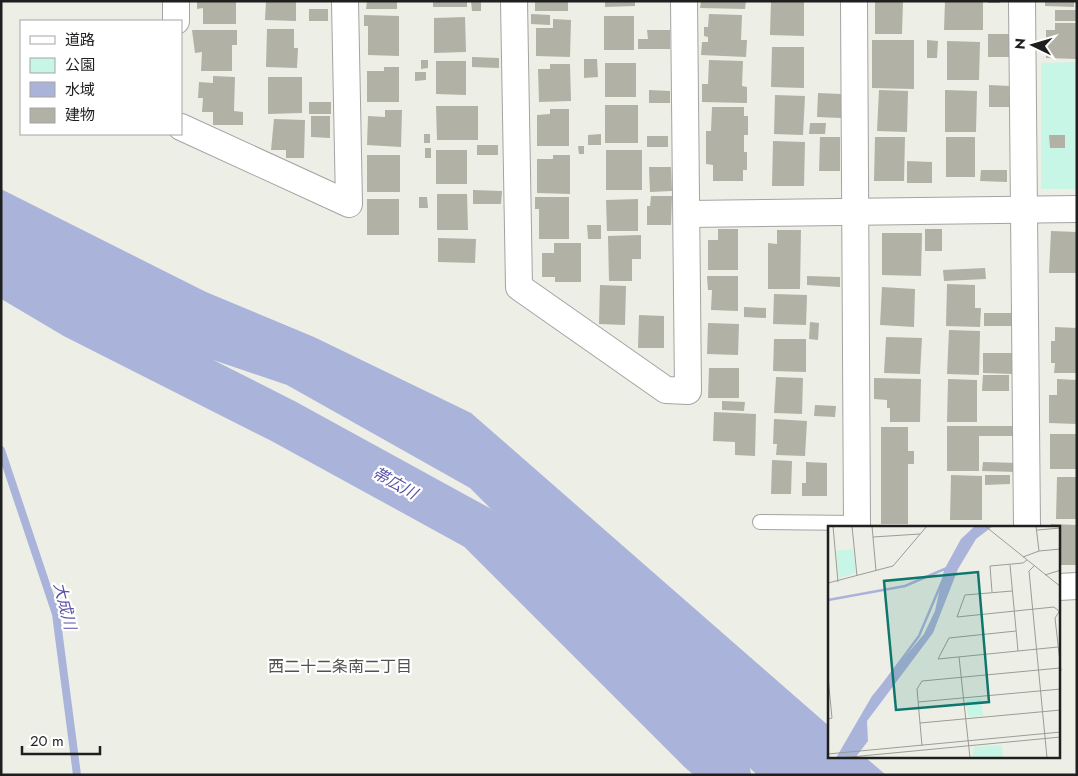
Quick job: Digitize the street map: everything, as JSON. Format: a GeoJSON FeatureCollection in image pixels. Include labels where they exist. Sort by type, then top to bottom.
{"type":"FeatureCollection","features":[{"type":"Feature","properties":{"kind":"street"},"geometry":{"type":"LineString","coordinates":[[176,1],[176,20]]}},
{"type":"Feature","properties":{"kind":"street"},"geometry":{"type":"LineString","coordinates":[[182,127],[349,204],[345,1]]}},
{"type":"Feature","properties":{"kind":"street"},"geometry":{"type":"LineString","coordinates":[[514,1],[519,287],[666,390],[688,391],[688,214],[684,1]]}},
{"type":"Feature","properties":{"kind":"street"},"geometry":{"type":"LineString","coordinates":[[854,1],[857,214],[857,525]]}},
{"type":"Feature","properties":{"kind":"street"},"geometry":{"type":"LineString","coordinates":[[1022,1],[1028,526]]}},
{"type":"Feature","properties":{"kind":"street"},"geometry":{"type":"LineString","coordinates":[[688,214],[857,214],[1077,209]]}},
{"type":"Feature","properties":{"kind":"street"},"geometry":{"type":"LineString","coordinates":[[1060,587],[1077,586]]}},
{"type":"Feature","properties":{"kind":"lane"},"geometry":{"type":"LineString","coordinates":[[760,522],[857,525]]}},
{"type":"Feature","properties":{"kind":"green space"},"geometry":{"type":"Polygon","coordinates":[[[1077,62],[1077,189],[1041,189],[1041,63],[1077,62]]]}},
{"type":"Feature","properties":{"kind":"water"},"geometry":{"type":"Polygon","coordinates":[[[1,189],[206,292],[314,337],[471,413],[828,725],[828,758],[866,758],[886,775],[757,775],[470,488],[287,385],[1,288],[1,189]]]}},
{"type":"Feature","properties":{"kind":"building"},"geometry":{"type":"Polygon","coordinates":[[[197,1],[236,1],[236,24],[203,24],[203,8],[197,9],[197,1]]]}},
{"type":"Feature","properties":{"kind":"building"},"geometry":{"type":"Polygon","coordinates":[[[266,1],[296,1],[296,21],[265,20],[266,1]]]}},
{"type":"Feature","properties":{"kind":"building"},"geometry":{"type":"Polygon","coordinates":[[[367,1],[397,1],[397,9],[366,9],[367,1]]]}},
{"type":"Feature","properties":{"kind":"building"},"geometry":{"type":"Polygon","coordinates":[[[433,1],[467,1],[467,7],[433,7],[433,1]]]}},
{"type":"Feature","properties":{"kind":"building"},"geometry":{"type":"Polygon","coordinates":[[[471,1],[481,1],[481,11],[472,11],[471,1]]]}},
{"type":"Feature","properties":{"kind":"building"},"geometry":{"type":"Polygon","coordinates":[[[535,1],[568,1],[568,11],[535,11],[535,1]]]}},
{"type":"Feature","properties":{"kind":"building"},"geometry":{"type":"Polygon","coordinates":[[[605,1],[635,1],[635,6],[605,7],[605,1]]]}},
{"type":"Feature","properties":{"kind":"building"},"geometry":{"type":"Polygon","coordinates":[[[701,1],[746,1],[745,9],[700,8],[701,1]]]}},
{"type":"Feature","properties":{"kind":"building"},"geometry":{"type":"Polygon","coordinates":[[[771,1],[804,1],[804,36],[770,35],[771,1]]]}},
{"type":"Feature","properties":{"kind":"building"},"geometry":{"type":"Polygon","coordinates":[[[875,1],[903,1],[902,34],[875,34],[875,1]]]}},
{"type":"Feature","properties":{"kind":"building"},"geometry":{"type":"Polygon","coordinates":[[[945,1],[983,1],[983,30],[944,30],[945,1]]]}},
{"type":"Feature","properties":{"kind":"building"},"geometry":{"type":"Polygon","coordinates":[[[988,1],[1001,1],[1000,3],[988,3],[988,1]]]}},
{"type":"Feature","properties":{"kind":"building"},"geometry":{"type":"Polygon","coordinates":[[[1045,1],[1074,1],[1074,7],[1045,6],[1045,1]]]}},
{"type":"Feature","properties":{"kind":"building"},"geometry":{"type":"Polygon","coordinates":[[[309,9],[328,9],[328,21],[309,21],[309,9]]]}},
{"type":"Feature","properties":{"kind":"building"},"geometry":{"type":"Polygon","coordinates":[[[1055,10],[1077,10],[1077,21],[1055,21],[1055,10]]]}},
{"type":"Feature","properties":{"kind":"building"},"geometry":{"type":"Polygon","coordinates":[[[531,14],[550,15],[550,25],[531,24],[531,14]]]}},
{"type":"Feature","properties":{"kind":"building"},"geometry":{"type":"Polygon","coordinates":[[[709,14],[742,15],[741,40],[747,40],[746,57],[701,55],[702,42],[708,42],[708,37],[704,36],[704,27],[708,27],[709,14]]]}},
{"type":"Feature","properties":{"kind":"building"},"geometry":{"type":"Polygon","coordinates":[[[364,15],[399,16],[399,56],[368,55],[368,26],[364,26],[364,15]]]}},
{"type":"Feature","properties":{"kind":"building"},"geometry":{"type":"Polygon","coordinates":[[[604,16],[634,16],[634,50],[604,50],[604,16]]]}},
{"type":"Feature","properties":{"kind":"building"},"geometry":{"type":"Polygon","coordinates":[[[465,17],[466,52],[434,53],[434,18],[465,17]]]}},
{"type":"Feature","properties":{"kind":"building"},"geometry":{"type":"Polygon","coordinates":[[[553,19],[571,20],[570,57],[536,56],[536,28],[553,28],[553,19]]]}},
{"type":"Feature","properties":{"kind":"building"},"geometry":{"type":"Polygon","coordinates":[[[1055,23],[1077,23],[1077,59],[1046,58],[1046,30],[1055,30],[1055,23]]]}},
{"type":"Feature","properties":{"kind":"building"},"geometry":{"type":"Polygon","coordinates":[[[267,29],[294,29],[294,48],[298,48],[297,68],[266,67],[267,29]]]}},
{"type":"Feature","properties":{"kind":"building"},"geometry":{"type":"Polygon","coordinates":[[[192,30],[237,30],[237,45],[232,45],[232,71],[201,71],[202,52],[195,53],[192,30]]]}},
{"type":"Feature","properties":{"kind":"building"},"geometry":{"type":"Polygon","coordinates":[[[647,30],[670,30],[670,49],[638,49],[638,39],[648,39],[647,30]]]}},
{"type":"Feature","properties":{"kind":"building"},"geometry":{"type":"Polygon","coordinates":[[[988,34],[1010,34],[1010,57],[988,57],[988,34]]]}},
{"type":"Feature","properties":{"kind":"building"},"geometry":{"type":"Polygon","coordinates":[[[872,40],[914,40],[914,89],[872,88],[872,40]]]}},
{"type":"Feature","properties":{"kind":"building"},"geometry":{"type":"Polygon","coordinates":[[[927,40],[938,41],[937,58],[927,58],[927,40]]]}},
{"type":"Feature","properties":{"kind":"building"},"geometry":{"type":"Polygon","coordinates":[[[947,41],[980,42],[979,80],[947,80],[947,41]]]}},
{"type":"Feature","properties":{"kind":"building"},"geometry":{"type":"Polygon","coordinates":[[[772,47],[804,47],[804,88],[771,87],[772,47]]]}},
{"type":"Feature","properties":{"kind":"building"},"geometry":{"type":"Polygon","coordinates":[[[472,57],[499,58],[499,68],[472,67],[472,57]]]}},
{"type":"Feature","properties":{"kind":"building"},"geometry":{"type":"Polygon","coordinates":[[[584,59],[597,59],[598,77],[584,78],[584,59]]]}},
{"type":"Feature","properties":{"kind":"building"},"geometry":{"type":"Polygon","coordinates":[[[421,60],[428,60],[428,68],[421,69],[421,60]]]}},
{"type":"Feature","properties":{"kind":"building"},"geometry":{"type":"Polygon","coordinates":[[[709,60],[743,61],[742,86],[747,87],[747,103],[702,102],[702,84],[708,84],[709,60]]]}},
{"type":"Feature","properties":{"kind":"building"},"geometry":{"type":"Polygon","coordinates":[[[436,61],[466,61],[466,95],[436,94],[436,61]]]}},
{"type":"Feature","properties":{"kind":"building"},"geometry":{"type":"Polygon","coordinates":[[[605,63],[636,63],[636,97],[605,97],[605,63]]]}},
{"type":"Feature","properties":{"kind":"building"},"geometry":{"type":"Polygon","coordinates":[[[550,64],[570,64],[571,101],[539,102],[538,69],[550,69],[550,64]]]}},
{"type":"Feature","properties":{"kind":"building"},"geometry":{"type":"Polygon","coordinates":[[[384,67],[399,67],[399,102],[367,102],[367,71],[384,71],[384,67]]]}},
{"type":"Feature","properties":{"kind":"building"},"geometry":{"type":"Polygon","coordinates":[[[415,72],[426,72],[426,80],[415,81],[415,72]]]}},
{"type":"Feature","properties":{"kind":"building"},"geometry":{"type":"Polygon","coordinates":[[[213,76],[235,77],[234,111],[243,112],[243,125],[213,125],[213,112],[202,112],[203,98],[198,98],[199,82],[213,83],[213,76]]]}},
{"type":"Feature","properties":{"kind":"building"},"geometry":{"type":"Polygon","coordinates":[[[268,77],[302,77],[302,113],[268,114],[268,77]]]}},
{"type":"Feature","properties":{"kind":"building"},"geometry":{"type":"Polygon","coordinates":[[[989,85],[1010,86],[1010,107],[989,107],[989,85]]]}},
{"type":"Feature","properties":{"kind":"building"},"geometry":{"type":"Polygon","coordinates":[[[649,90],[670,91],[670,103],[649,103],[649,90]]]}},
{"type":"Feature","properties":{"kind":"building"},"geometry":{"type":"Polygon","coordinates":[[[879,90],[908,91],[907,132],[877,131],[879,90]]]}},
{"type":"Feature","properties":{"kind":"building"},"geometry":{"type":"Polygon","coordinates":[[[945,90],[977,91],[976,132],[945,132],[945,90]]]}},
{"type":"Feature","properties":{"kind":"building"},"geometry":{"type":"Polygon","coordinates":[[[818,93],[841,94],[841,118],[817,117],[818,93]]]}},
{"type":"Feature","properties":{"kind":"building"},"geometry":{"type":"Polygon","coordinates":[[[775,95],[805,96],[803,135],[774,134],[775,95]]]}},
{"type":"Feature","properties":{"kind":"building"},"geometry":{"type":"Polygon","coordinates":[[[309,102],[331,102],[331,114],[309,114],[309,102]]]}},
{"type":"Feature","properties":{"kind":"building"},"geometry":{"type":"Polygon","coordinates":[[[605,105],[638,105],[638,143],[605,143],[605,105]]]}},
{"type":"Feature","properties":{"kind":"building"},"geometry":{"type":"Polygon","coordinates":[[[436,106],[478,106],[478,140],[437,140],[436,106]]]}},
{"type":"Feature","properties":{"kind":"building"},"geometry":{"type":"Polygon","coordinates":[[[712,107],[744,107],[744,116],[748,116],[748,135],[744,135],[744,152],[747,152],[747,170],[743,170],[743,181],[713,181],[713,165],[706,164],[706,131],[711,131],[712,107]]]}},
{"type":"Feature","properties":{"kind":"building"},"geometry":{"type":"Polygon","coordinates":[[[550,109],[569,109],[569,146],[537,146],[537,115],[550,114],[550,109]]]}},
{"type":"Feature","properties":{"kind":"building"},"geometry":{"type":"Polygon","coordinates":[[[385,110],[402,110],[401,147],[367,145],[368,116],[385,117],[385,110]]]}},
{"type":"Feature","properties":{"kind":"building"},"geometry":{"type":"Polygon","coordinates":[[[311,116],[330,116],[330,138],[311,137],[311,116]]]}},
{"type":"Feature","properties":{"kind":"building"},"geometry":{"type":"Polygon","coordinates":[[[274,119],[305,120],[304,158],[286,158],[286,150],[271,150],[274,119]]]}},
{"type":"Feature","properties":{"kind":"building"},"geometry":{"type":"Polygon","coordinates":[[[810,123],[826,123],[825,134],[809,134],[810,123]]]}},
{"type":"Feature","properties":{"kind":"building"},"geometry":{"type":"Polygon","coordinates":[[[424,134],[430,134],[430,143],[424,143],[424,134]]]}},
{"type":"Feature","properties":{"kind":"building"},"geometry":{"type":"Polygon","coordinates":[[[601,134],[601,145],[588,145],[588,135],[601,134]]]}},
{"type":"Feature","properties":{"kind":"building"},"geometry":{"type":"Polygon","coordinates":[[[1049,135],[1065,135],[1065,148],[1050,148],[1049,135]]]}},
{"type":"Feature","properties":{"kind":"building"},"geometry":{"type":"Polygon","coordinates":[[[647,136],[668,136],[668,147],[647,147],[647,136]]]}},
{"type":"Feature","properties":{"kind":"building"},"geometry":{"type":"Polygon","coordinates":[[[820,137],[840,137],[840,171],[819,171],[820,137]]]}},
{"type":"Feature","properties":{"kind":"building"},"geometry":{"type":"Polygon","coordinates":[[[875,137],[905,137],[904,181],[874,181],[875,137]]]}},
{"type":"Feature","properties":{"kind":"building"},"geometry":{"type":"Polygon","coordinates":[[[946,137],[975,137],[975,177],[946,177],[946,137]]]}},
{"type":"Feature","properties":{"kind":"building"},"geometry":{"type":"Polygon","coordinates":[[[773,141],[805,142],[804,186],[772,186],[773,141]]]}},
{"type":"Feature","properties":{"kind":"building"},"geometry":{"type":"Polygon","coordinates":[[[477,145],[498,145],[498,155],[477,155],[477,145]]]}},
{"type":"Feature","properties":{"kind":"building"},"geometry":{"type":"Polygon","coordinates":[[[578,146],[584,146],[584,154],[579,154],[578,146]]]}},
{"type":"Feature","properties":{"kind":"building"},"geometry":{"type":"Polygon","coordinates":[[[425,148],[431,148],[431,158],[425,158],[425,148]]]}},
{"type":"Feature","properties":{"kind":"building"},"geometry":{"type":"Polygon","coordinates":[[[436,150],[467,150],[467,184],[436,184],[436,150]]]}},
{"type":"Feature","properties":{"kind":"building"},"geometry":{"type":"Polygon","coordinates":[[[606,150],[642,150],[642,190],[606,190],[606,150]]]}},
{"type":"Feature","properties":{"kind":"building"},"geometry":{"type":"Polygon","coordinates":[[[367,155],[400,155],[400,192],[367,192],[367,155]]]}},
{"type":"Feature","properties":{"kind":"building"},"geometry":{"type":"Polygon","coordinates":[[[553,155],[570,155],[570,194],[537,193],[537,159],[553,159],[553,155]]]}},
{"type":"Feature","properties":{"kind":"building"},"geometry":{"type":"Polygon","coordinates":[[[907,161],[932,162],[932,183],[907,183],[907,161]]]}},
{"type":"Feature","properties":{"kind":"building"},"geometry":{"type":"Polygon","coordinates":[[[649,167],[671,167],[672,191],[650,192],[649,167]]]}},
{"type":"Feature","properties":{"kind":"building"},"geometry":{"type":"Polygon","coordinates":[[[981,170],[1007,170],[1007,182],[980,181],[981,170]]]}},
{"type":"Feature","properties":{"kind":"building"},"geometry":{"type":"Polygon","coordinates":[[[473,190],[502,191],[501,204],[473,204],[473,190]]]}},
{"type":"Feature","properties":{"kind":"building"},"geometry":{"type":"Polygon","coordinates":[[[437,194],[467,194],[468,230],[437,230],[437,194]]]}},
{"type":"Feature","properties":{"kind":"building"},"geometry":{"type":"Polygon","coordinates":[[[651,196],[672,196],[671,225],[647,225],[647,206],[650,206],[651,196]]]}},
{"type":"Feature","properties":{"kind":"building"},"geometry":{"type":"Polygon","coordinates":[[[419,197],[427,197],[428,208],[419,208],[419,197]]]}},
{"type":"Feature","properties":{"kind":"building"},"geometry":{"type":"Polygon","coordinates":[[[535,197],[569,197],[569,239],[539,239],[539,209],[535,209],[535,197]]]}},
{"type":"Feature","properties":{"kind":"building"},"geometry":{"type":"Polygon","coordinates":[[[367,199],[399,199],[399,235],[367,235],[367,199]]]}},
{"type":"Feature","properties":{"kind":"building"},"geometry":{"type":"Polygon","coordinates":[[[638,199],[638,231],[607,231],[606,200],[638,199]]]}},
{"type":"Feature","properties":{"kind":"building"},"geometry":{"type":"Polygon","coordinates":[[[587,225],[601,225],[601,239],[588,239],[587,225]]]}},
{"type":"Feature","properties":{"kind":"building"},"geometry":{"type":"Polygon","coordinates":[[[718,229],[738,229],[738,270],[708,270],[708,240],[718,240],[718,229]]]}},
{"type":"Feature","properties":{"kind":"building"},"geometry":{"type":"Polygon","coordinates":[[[925,229],[942,229],[942,251],[925,251],[925,229]]]}},
{"type":"Feature","properties":{"kind":"building"},"geometry":{"type":"Polygon","coordinates":[[[777,230],[801,230],[800,289],[768,289],[768,243],[777,244],[777,230]]]}},
{"type":"Feature","properties":{"kind":"building"},"geometry":{"type":"Polygon","coordinates":[[[1051,231],[1077,232],[1077,273],[1049,273],[1051,231]]]}},
{"type":"Feature","properties":{"kind":"building"},"geometry":{"type":"Polygon","coordinates":[[[882,233],[922,233],[921,276],[882,275],[882,233]]]}},
{"type":"Feature","properties":{"kind":"building"},"geometry":{"type":"Polygon","coordinates":[[[641,235],[641,259],[632,259],[632,281],[609,281],[608,236],[641,235]]]}},
{"type":"Feature","properties":{"kind":"building"},"geometry":{"type":"Polygon","coordinates":[[[438,238],[476,239],[475,263],[438,262],[438,238]]]}},
{"type":"Feature","properties":{"kind":"building"},"geometry":{"type":"Polygon","coordinates":[[[554,243],[581,243],[581,282],[555,282],[555,277],[542,277],[542,253],[554,253],[554,243]]]}},
{"type":"Feature","properties":{"kind":"building"},"geometry":{"type":"Polygon","coordinates":[[[985,268],[986,279],[944,281],[943,270],[985,268]]]}},
{"type":"Feature","properties":{"kind":"building"},"geometry":{"type":"Polygon","coordinates":[[[707,276],[738,276],[738,311],[711,310],[712,290],[708,290],[707,276]]]}},
{"type":"Feature","properties":{"kind":"building"},"geometry":{"type":"Polygon","coordinates":[[[807,276],[840,277],[840,287],[807,285],[807,276]]]}},
{"type":"Feature","properties":{"kind":"building"},"geometry":{"type":"Polygon","coordinates":[[[947,284],[975,285],[975,308],[981,308],[980,327],[946,326],[947,284]]]}},
{"type":"Feature","properties":{"kind":"building"},"geometry":{"type":"Polygon","coordinates":[[[600,285],[626,286],[625,325],[599,324],[600,285]]]}},
{"type":"Feature","properties":{"kind":"building"},"geometry":{"type":"Polygon","coordinates":[[[882,287],[915,289],[914,327],[880,325],[882,287]]]}},
{"type":"Feature","properties":{"kind":"building"},"geometry":{"type":"Polygon","coordinates":[[[774,294],[807,295],[806,325],[773,324],[774,294]]]}},
{"type":"Feature","properties":{"kind":"building"},"geometry":{"type":"Polygon","coordinates":[[[744,307],[766,308],[766,318],[744,317],[744,307]]]}},
{"type":"Feature","properties":{"kind":"building"},"geometry":{"type":"Polygon","coordinates":[[[984,313],[1014,313],[1014,326],[984,326],[984,313]]]}},
{"type":"Feature","properties":{"kind":"building"},"geometry":{"type":"Polygon","coordinates":[[[639,315],[664,316],[664,348],[638,348],[639,315]]]}},
{"type":"Feature","properties":{"kind":"building"},"geometry":{"type":"Polygon","coordinates":[[[810,322],[819,323],[818,340],[809,339],[810,322]]]}},
{"type":"Feature","properties":{"kind":"building"},"geometry":{"type":"Polygon","coordinates":[[[708,323],[739,324],[738,355],[707,354],[708,323]]]}},
{"type":"Feature","properties":{"kind":"building"},"geometry":{"type":"Polygon","coordinates":[[[1055,327],[1077,328],[1077,373],[1054,373],[1055,363],[1051,363],[1051,341],[1055,341],[1055,327]]]}},
{"type":"Feature","properties":{"kind":"building"},"geometry":{"type":"Polygon","coordinates":[[[949,330],[980,331],[979,375],[947,374],[949,330]]]}},
{"type":"Feature","properties":{"kind":"building"},"geometry":{"type":"Polygon","coordinates":[[[886,337],[922,338],[920,374],[884,373],[886,337]]]}},
{"type":"Feature","properties":{"kind":"building"},"geometry":{"type":"Polygon","coordinates":[[[774,339],[806,339],[806,372],[773,371],[774,339]]]}},
{"type":"Feature","properties":{"kind":"building"},"geometry":{"type":"Polygon","coordinates":[[[983,353],[1013,353],[1013,374],[983,373],[983,353]]]}},
{"type":"Feature","properties":{"kind":"building"},"geometry":{"type":"Polygon","coordinates":[[[709,368],[739,368],[739,398],[708,398],[709,368]]]}},
{"type":"Feature","properties":{"kind":"building"},"geometry":{"type":"Polygon","coordinates":[[[983,375],[1009,375],[1009,391],[982,391],[983,375]]]}},
{"type":"Feature","properties":{"kind":"building"},"geometry":{"type":"Polygon","coordinates":[[[776,377],[803,378],[802,414],[774,413],[776,377]]]}},
{"type":"Feature","properties":{"kind":"building"},"geometry":{"type":"Polygon","coordinates":[[[874,378],[921,379],[920,422],[890,422],[890,408],[887,408],[887,400],[874,399],[874,378]]]}},
{"type":"Feature","properties":{"kind":"building"},"geometry":{"type":"Polygon","coordinates":[[[948,379],[977,380],[977,422],[947,422],[948,379]]]}},
{"type":"Feature","properties":{"kind":"building"},"geometry":{"type":"Polygon","coordinates":[[[1057,379],[1077,380],[1077,424],[1049,423],[1049,395],[1057,395],[1057,379]]]}},
{"type":"Feature","properties":{"kind":"building"},"geometry":{"type":"Polygon","coordinates":[[[722,401],[745,402],[744,411],[722,410],[722,401]]]}},
{"type":"Feature","properties":{"kind":"building"},"geometry":{"type":"Polygon","coordinates":[[[815,405],[836,406],[835,417],[814,416],[815,405]]]}},
{"type":"Feature","properties":{"kind":"building"},"geometry":{"type":"Polygon","coordinates":[[[714,412],[756,414],[755,456],[735,455],[735,442],[713,441],[714,412]]]}},
{"type":"Feature","properties":{"kind":"building"},"geometry":{"type":"Polygon","coordinates":[[[774,419],[807,421],[805,456],[776,455],[777,444],[773,444],[774,419]]]}},
{"type":"Feature","properties":{"kind":"building"},"geometry":{"type":"Polygon","coordinates":[[[947,426],[1013,426],[1013,436],[979,436],[979,471],[947,471],[947,426]]]}},
{"type":"Feature","properties":{"kind":"building"},"geometry":{"type":"Polygon","coordinates":[[[881,427],[908,427],[908,451],[914,451],[914,464],[908,464],[908,524],[881,524],[881,427]]]}},
{"type":"Feature","properties":{"kind":"building"},"geometry":{"type":"Polygon","coordinates":[[[1050,434],[1077,434],[1077,469],[1050,469],[1050,434]]]}},
{"type":"Feature","properties":{"kind":"building"},"geometry":{"type":"Polygon","coordinates":[[[772,460],[792,461],[791,494],[771,494],[772,460]]]}},
{"type":"Feature","properties":{"kind":"building"},"geometry":{"type":"Polygon","coordinates":[[[806,462],[827,463],[827,496],[802,496],[802,483],[806,483],[806,462]]]}},
{"type":"Feature","properties":{"kind":"building"},"geometry":{"type":"Polygon","coordinates":[[[983,462],[1018,463],[1017,472],[982,471],[983,462]]]}},
{"type":"Feature","properties":{"kind":"building"},"geometry":{"type":"Polygon","coordinates":[[[951,475],[982,476],[982,520],[950,520],[951,475]]]}},
{"type":"Feature","properties":{"kind":"building"},"geometry":{"type":"Polygon","coordinates":[[[985,475],[1010,475],[1010,484],[985,485],[985,475]]]}},
{"type":"Feature","properties":{"kind":"building"},"geometry":{"type":"Polygon","coordinates":[[[1057,477],[1077,477],[1077,519],[1056,519],[1057,477]]]}},
{"type":"Feature","properties":{"kind":"building"},"geometry":{"type":"Polygon","coordinates":[[[1051,524],[1077,525],[1077,565],[1060,565],[1060,526],[1051,526],[1051,524]]]}},
{"type":"Feature","properties":{"kind":"building"},"geometry":{"type":"Polygon","coordinates":[[[951,525],[985,525],[985,526],[951,525]]]}},
{"type":"Feature","properties":{"kind":"waterway","name":"帯広川"},"geometry":{"type":"LineString","coordinates":[[1,272],[75,316],[283,421],[478,528],[699,749],[728,775]]}},
{"type":"Feature","properties":{"kind":"waterway","name":"大成川"},"geometry":{"type":"LineString","coordinates":[[1,450],[56,614],[77,775]]}},
{"type":"Feature","properties":{"kind":"district","name":"西二十二条南二丁目"},"geometry":{"type":"Point","coordinates":[340,666]}}]}
